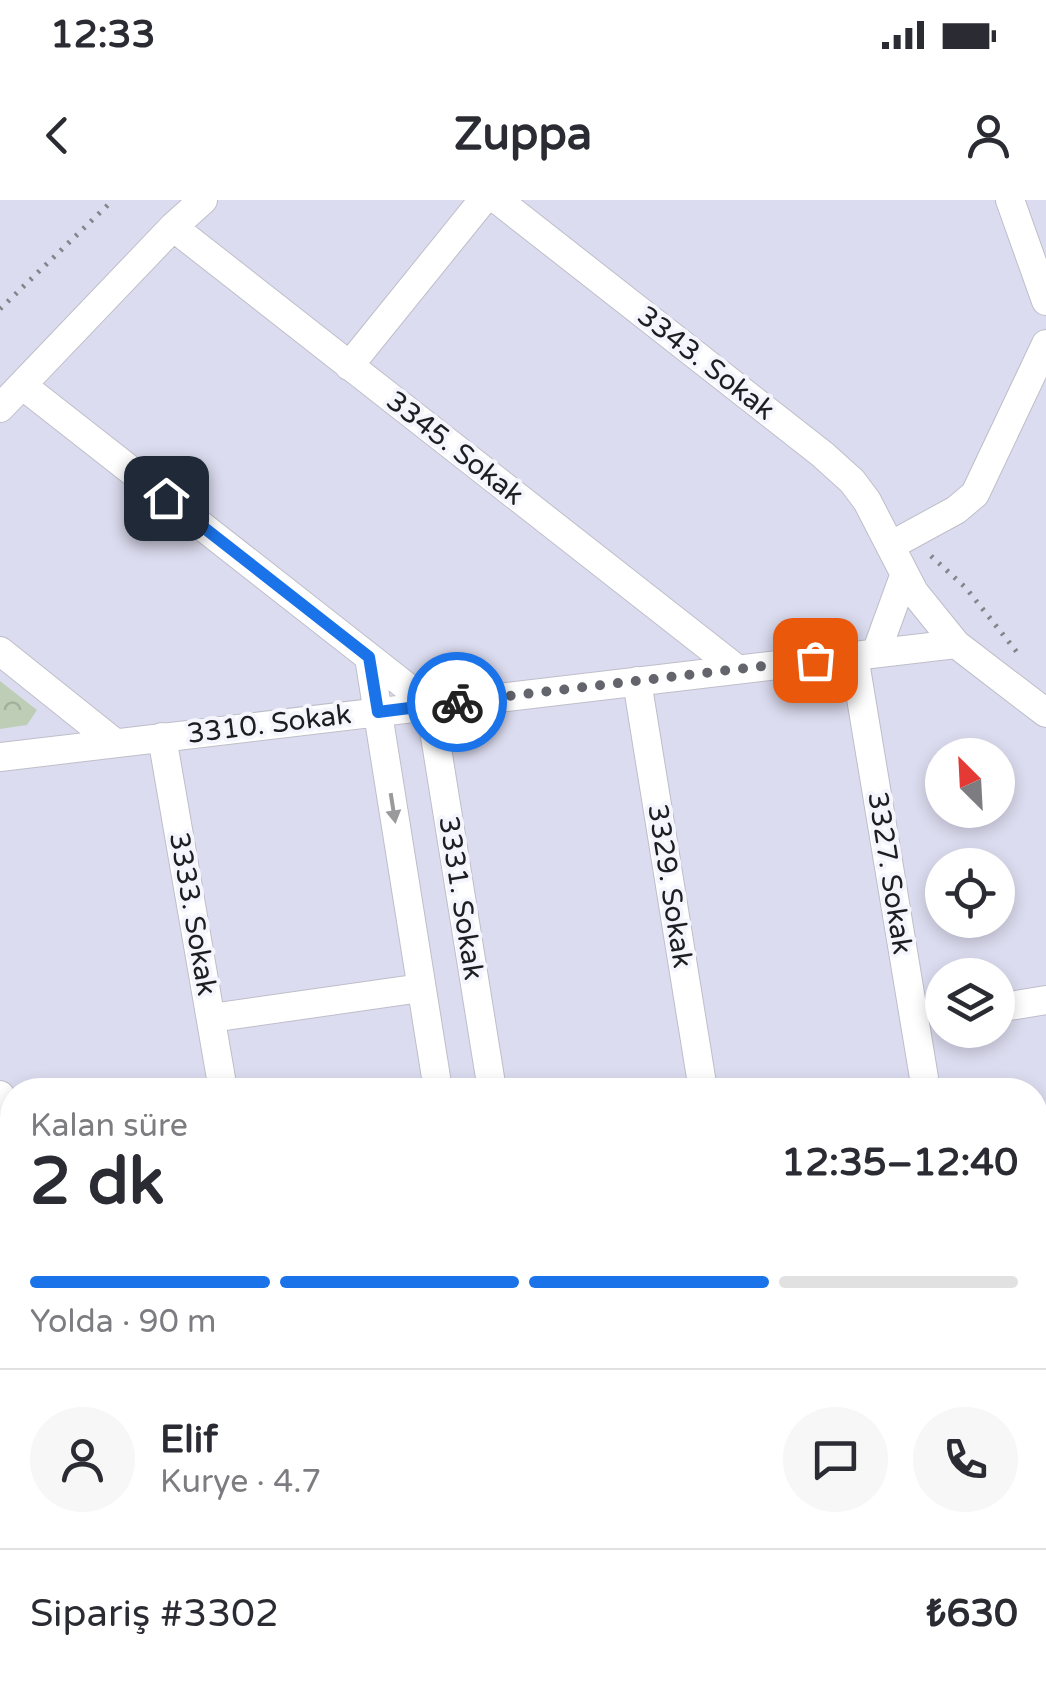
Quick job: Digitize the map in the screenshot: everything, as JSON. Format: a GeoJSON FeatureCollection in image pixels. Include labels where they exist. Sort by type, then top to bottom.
{"type":"FeatureCollection","features":[{"type":"Feature","properties":{"kind":"street"},"geometry":{"type":"LineString","coordinates":[[0,408],[203,200]]}},
{"type":"Feature","properties":{"kind":"street"},"geometry":{"type":"LineString","coordinates":[[349,366],[482,200]]}},
{"type":"Feature","properties":{"kind":"street","name":"3343. Sokak"},"geometry":{"type":"LineString","coordinates":[[498,200],[852,481],[900,540],[904,576],[956,644],[1046,713]]}},
{"type":"Feature","properties":{"kind":"street"},"geometry":{"type":"LineString","coordinates":[[1010,200],[1046,301]]}},
{"type":"Feature","properties":{"kind":"street","name":"3345. Sokak"},"geometry":{"type":"LineString","coordinates":[[173,227],[736,670]]}},
{"type":"Feature","properties":{"kind":"street"},"geometry":{"type":"LineString","coordinates":[[900,540],[956,510],[975,494],[1046,344]]}},
{"type":"Feature","properties":{"kind":"street"},"geometry":{"type":"LineString","coordinates":[[22,385],[430,705]]}},
{"type":"Feature","properties":{"kind":"street"},"geometry":{"type":"LineString","coordinates":[[865,654],[904,576]]}},
{"type":"Feature","properties":{"kind":"street","name":"3310. Sokak"},"geometry":{"type":"LineString","coordinates":[[0,756],[956,644]]}},
{"type":"Feature","properties":{"kind":"street"},"geometry":{"type":"LineString","coordinates":[[0,651],[115,743]]}},
{"type":"Feature","properties":{"kind":"street","name":"3327. Sokak"},"geometry":{"type":"LineString","coordinates":[[865,654],[925,1003]]}},
{"type":"Feature","properties":{"kind":"street","name":"3331. Sokak"},"geometry":{"type":"LineString","coordinates":[[369,657],[436,1078]]}},
{"type":"Feature","properties":{"kind":"street","name":"3329. Sokak"},"geometry":{"type":"LineString","coordinates":[[636,681],[701,1078]]}},
{"type":"Feature","properties":{"kind":"street","name":"3331. Sokak"},"geometry":{"type":"LineString","coordinates":[[430,705],[490,1078]]}},
{"type":"Feature","properties":{"kind":"street","name":"3333. Sokak"},"geometry":{"type":"LineString","coordinates":[[162,737],[221,1078]]}},
{"type":"Feature","properties":{"kind":"street"},"geometry":{"type":"LineString","coordinates":[[210,1018],[422,988]]}},
{"type":"Feature","properties":{"kind":"street"},"geometry":{"type":"LineString","coordinates":[[1015,1005],[1046,1000]]}},
{"type":"Feature","properties":{"kind":"street","name":"3327. Sokak"},"geometry":{"type":"LineString","coordinates":[[926,1078],[927,1048]]}},
{"type":"Feature","properties":{"kind":"path"},"geometry":{"type":"LineString","coordinates":[[0,310],[113,200]]}},
{"type":"Feature","properties":{"kind":"path"},"geometry":{"type":"LineString","coordinates":[[900,540],[966,588],[1022,659]]}},
{"type":"Feature","properties":{"kind":"shaded area"},"geometry":{"type":"Polygon","coordinates":[[[0,200],[1046,200],[1046,1078],[0,1078],[0,200]]]}},
{"type":"Feature","properties":{"kind":"green space"},"geometry":{"type":"Polygon","coordinates":[[[0,681],[37,710],[27,725],[0,729],[0,681]]]}},
{"type":"Feature","properties":{"kind":"way so far"},"geometry":{"type":"LineString","coordinates":[[457,702],[815,660]]}},
{"type":"Feature","properties":{"kind":"route"},"geometry":{"type":"LineString","coordinates":[[166,498],[369,657],[378,712],[457,702]]}}]}
